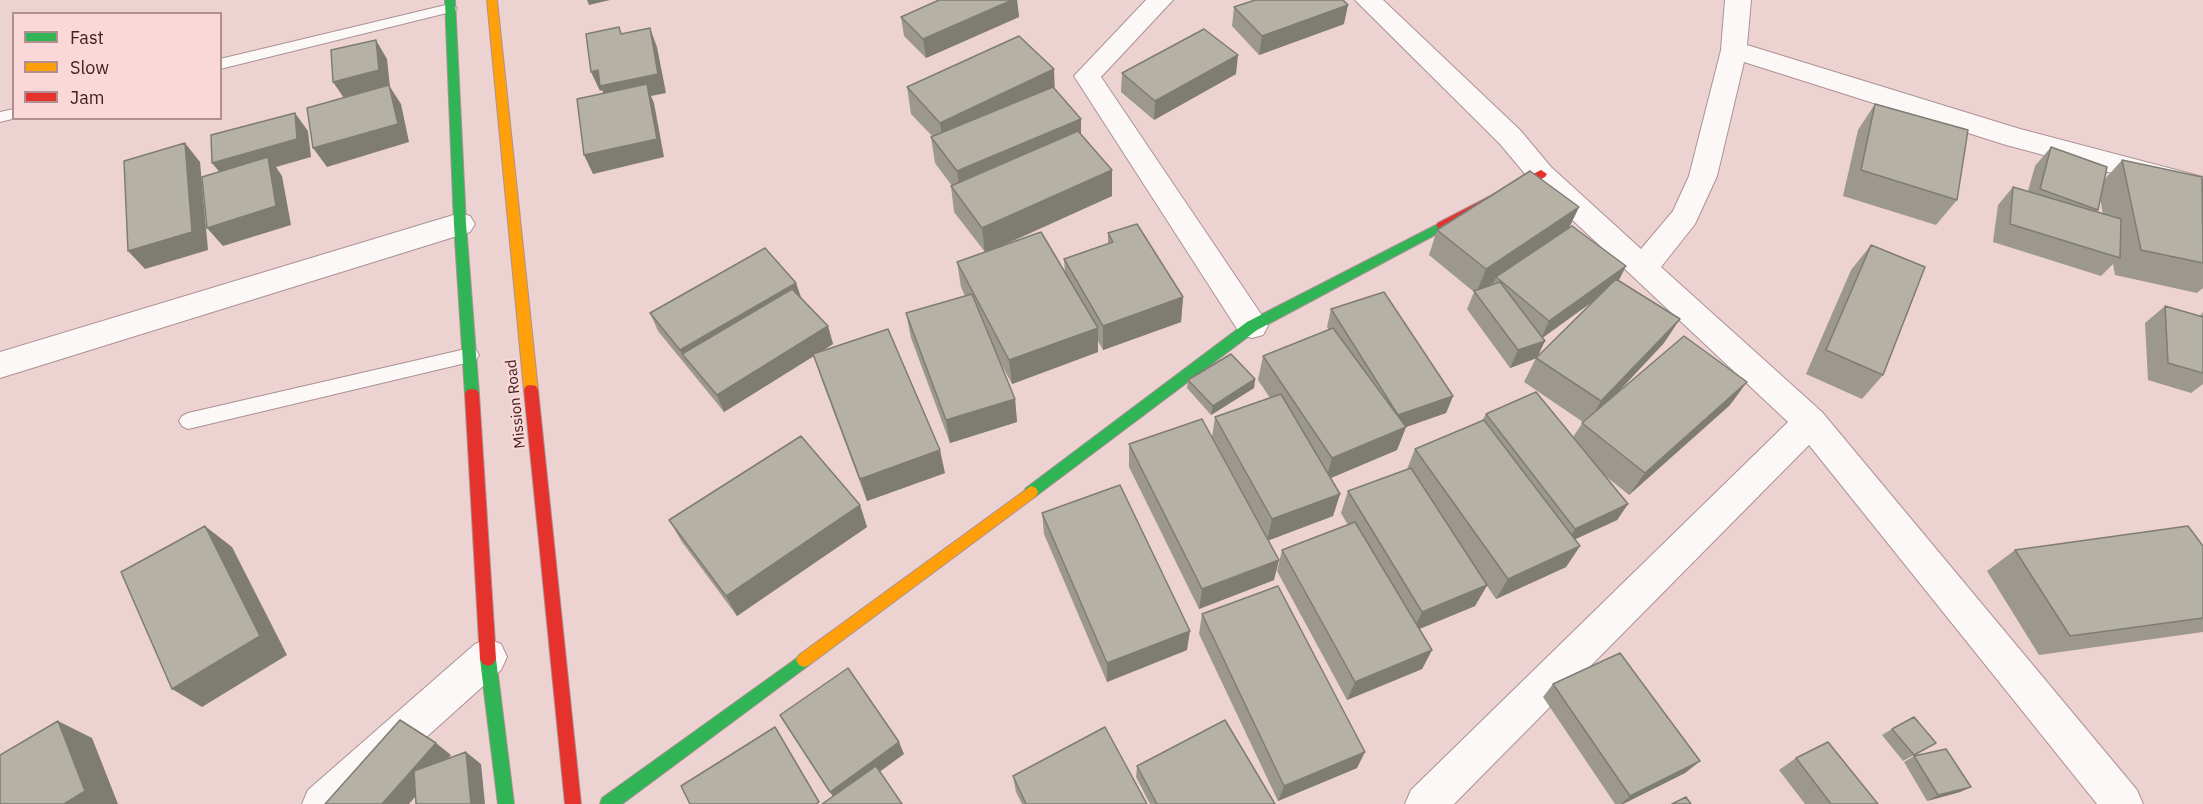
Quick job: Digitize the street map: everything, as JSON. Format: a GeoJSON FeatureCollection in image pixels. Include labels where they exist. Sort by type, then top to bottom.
{"type":"FeatureCollection","features":[{"type":"Feature","properties":{"kind":"street","name":"Mission Road"},"geometry":{"type":"LineString","coordinates":[[492,0],[573,804]]}},
{"type":"Feature","properties":{"kind":"street"},"geometry":{"type":"LineString","coordinates":[[1160,0],[1087,76],[1252,326]]}},
{"type":"Feature","properties":{"kind":"street"},"geometry":{"type":"LineString","coordinates":[[1368,0],[1510,137],[1541,174],[1810,422],[2123,804]]}},
{"type":"Feature","properties":{"kind":"street"},"geometry":{"type":"LineString","coordinates":[[1643,268],[1685,216],[1702,176],[1734,50],[1738,0]]}},
{"type":"Feature","properties":{"kind":"street"},"geometry":{"type":"LineString","coordinates":[[450,4],[460,224],[488,657],[506,804]]}},
{"type":"Feature","properties":{"kind":"street"},"geometry":{"type":"LineString","coordinates":[[1734,50],[2016,138],[2203,187]]}},
{"type":"Feature","properties":{"kind":"street"},"geometry":{"type":"LineString","coordinates":[[608,804],[1168,391],[1252,326],[1541,174]]}},
{"type":"Feature","properties":{"kind":"street"},"geometry":{"type":"LineString","coordinates":[[0,365],[460,224]]}},
{"type":"Feature","properties":{"kind":"street"},"geometry":{"type":"LineString","coordinates":[[1425,804],[1810,422]]}},
{"type":"Feature","properties":{"kind":"street"},"geometry":{"type":"LineString","coordinates":[[322,804],[488,657]]}},
{"type":"Feature","properties":{"kind":"lane"},"geometry":{"type":"LineString","coordinates":[[222,63],[450,4]]}},
{"type":"Feature","properties":{"kind":"lane"},"geometry":{"type":"LineString","coordinates":[[188,421],[470,355]]}},
{"type":"Feature","properties":{"kind":"building"},"geometry":{"type":"Polygon","coordinates":[[[939,0],[1012,0],[923,39],[901,17],[939,0]]]}},
{"type":"Feature","properties":{"kind":"building"},"geometry":{"type":"Polygon","coordinates":[[[1255,0],[1343,0],[1348,5],[1262,36],[1234,7],[1255,0]]]}},
{"type":"Feature","properties":{"kind":"building"},"geometry":{"type":"Polygon","coordinates":[[[619,27],[621,34],[650,28],[658,74],[600,86],[598,70],[591,72],[586,34],[619,27]]]}},
{"type":"Feature","properties":{"kind":"building"},"geometry":{"type":"Polygon","coordinates":[[[1204,29],[1238,55],[1155,101],[1122,73],[1204,29]]]}},
{"type":"Feature","properties":{"kind":"building"},"geometry":{"type":"Polygon","coordinates":[[[1019,36],[1054,69],[940,123],[907,87],[1019,36]]]}},
{"type":"Feature","properties":{"kind":"building"},"geometry":{"type":"Polygon","coordinates":[[[376,40],[379,70],[333,82],[331,50],[376,40]]]}},
{"type":"Feature","properties":{"kind":"building"},"geometry":{"type":"Polygon","coordinates":[[[647,84],[657,139],[584,155],[577,99],[647,84]]]}},
{"type":"Feature","properties":{"kind":"building"},"geometry":{"type":"Polygon","coordinates":[[[389,85],[398,124],[313,148],[307,108],[389,85]]]}},
{"type":"Feature","properties":{"kind":"building"},"geometry":{"type":"Polygon","coordinates":[[[1053,87],[1081,119],[957,171],[931,137],[1053,87]]]}},
{"type":"Feature","properties":{"kind":"building"},"geometry":{"type":"Polygon","coordinates":[[[1875,104],[1968,130],[1957,200],[1861,170],[1875,104]]]}},
{"type":"Feature","properties":{"kind":"building"},"geometry":{"type":"Polygon","coordinates":[[[295,113],[297,139],[212,163],[211,135],[295,113]]]}},
{"type":"Feature","properties":{"kind":"building"},"geometry":{"type":"Polygon","coordinates":[[[1078,131],[1112,170],[982,228],[951,186],[1078,131]]]}},
{"type":"Feature","properties":{"kind":"building"},"geometry":{"type":"Polygon","coordinates":[[[185,143],[192,232],[128,251],[124,161],[185,143]]]}},
{"type":"Feature","properties":{"kind":"building"},"geometry":{"type":"Polygon","coordinates":[[[2051,147],[2107,167],[2098,210],[2040,189],[2051,147]]]}},
{"type":"Feature","properties":{"kind":"building"},"geometry":{"type":"Polygon","coordinates":[[[268,157],[276,206],[207,228],[202,177],[268,157]]]}},
{"type":"Feature","properties":{"kind":"building"},"geometry":{"type":"Polygon","coordinates":[[[2122,160],[2202,177],[2203,263],[2141,250],[2122,160]]]}},
{"type":"Feature","properties":{"kind":"building"},"geometry":{"type":"Polygon","coordinates":[[[1530,171],[1579,207],[1486,269],[1437,230],[1530,171]]]}},
{"type":"Feature","properties":{"kind":"building"},"geometry":{"type":"Polygon","coordinates":[[[2013,187],[2121,219],[2120,258],[2010,224],[2013,187]]]}},
{"type":"Feature","properties":{"kind":"building"},"geometry":{"type":"Polygon","coordinates":[[[1137,224],[1183,297],[1103,326],[1064,259],[1113,242],[1108,233],[1137,224]]]}},
{"type":"Feature","properties":{"kind":"building"},"geometry":{"type":"Polygon","coordinates":[[[1572,226],[1626,266],[1549,321],[1496,277],[1572,226]]]}},
{"type":"Feature","properties":{"kind":"building"},"geometry":{"type":"Polygon","coordinates":[[[1041,232],[1098,328],[1009,360],[957,262],[1041,232]]]}},
{"type":"Feature","properties":{"kind":"building"},"geometry":{"type":"Polygon","coordinates":[[[1871,245],[1925,267],[1883,375],[1826,350],[1871,245]]]}},
{"type":"Feature","properties":{"kind":"building"},"geometry":{"type":"Polygon","coordinates":[[[765,248],[796,283],[680,350],[650,313],[765,248]]]}},
{"type":"Feature","properties":{"kind":"building"},"geometry":{"type":"Polygon","coordinates":[[[1616,279],[1680,319],[1601,401],[1536,358],[1616,279]]]}},
{"type":"Feature","properties":{"kind":"building"},"geometry":{"type":"Polygon","coordinates":[[[1500,282],[1545,341],[1518,350],[1474,291],[1500,282]]]}},
{"type":"Feature","properties":{"kind":"building"},"geometry":{"type":"Polygon","coordinates":[[[792,289],[828,326],[717,395],[682,354],[792,289]]]}},
{"type":"Feature","properties":{"kind":"building"},"geometry":{"type":"Polygon","coordinates":[[[1384,292],[1453,396],[1398,415],[1331,309],[1384,292]]]}},
{"type":"Feature","properties":{"kind":"building"},"geometry":{"type":"Polygon","coordinates":[[[972,294],[1015,399],[946,420],[906,313],[972,294]]]}},
{"type":"Feature","properties":{"kind":"building"},"geometry":{"type":"Polygon","coordinates":[[[2165,306],[2203,317],[2203,373],[2168,363],[2165,306]]]}},
{"type":"Feature","properties":{"kind":"building"},"geometry":{"type":"Polygon","coordinates":[[[1333,328],[1406,427],[1332,458],[1263,356],[1333,328]]]}},
{"type":"Feature","properties":{"kind":"building"},"geometry":{"type":"Polygon","coordinates":[[[888,329],[940,450],[860,479],[813,354],[888,329]]]}},
{"type":"Feature","properties":{"kind":"building"},"geometry":{"type":"Polygon","coordinates":[[[1684,336],[1747,382],[1645,473],[1582,423],[1684,336]]]}},
{"type":"Feature","properties":{"kind":"building"},"geometry":{"type":"Polygon","coordinates":[[[1231,354],[1255,379],[1213,406],[1188,380],[1231,354]]]}},
{"type":"Feature","properties":{"kind":"building"},"geometry":{"type":"Polygon","coordinates":[[[1536,392],[1628,504],[1575,529],[1486,414],[1536,392]]]}},
{"type":"Feature","properties":{"kind":"building"},"geometry":{"type":"Polygon","coordinates":[[[1281,394],[1340,494],[1272,519],[1215,417],[1281,394]]]}},
{"type":"Feature","properties":{"kind":"building"},"geometry":{"type":"Polygon","coordinates":[[[1202,419],[1279,560],[1202,589],[1129,444],[1202,419]]]}},
{"type":"Feature","properties":{"kind":"building"},"geometry":{"type":"Polygon","coordinates":[[[1484,420],[1580,546],[1508,579],[1415,449],[1484,420]]]}},
{"type":"Feature","properties":{"kind":"building"},"geometry":{"type":"Polygon","coordinates":[[[801,436],[860,505],[726,596],[669,520],[801,436]]]}},
{"type":"Feature","properties":{"kind":"building"},"geometry":{"type":"Polygon","coordinates":[[[1411,468],[1487,585],[1422,612],[1348,491],[1411,468]]]}},
{"type":"Feature","properties":{"kind":"building"},"geometry":{"type":"Polygon","coordinates":[[[1120,485],[1190,631],[1107,663],[1042,513],[1120,485]]]}},
{"type":"Feature","properties":{"kind":"building"},"geometry":{"type":"Polygon","coordinates":[[[1355,522],[1432,650],[1355,682],[1282,550],[1355,522]]]}},
{"type":"Feature","properties":{"kind":"building"},"geometry":{"type":"Polygon","coordinates":[[[205,526],[260,636],[172,689],[121,572],[205,526]]]}},
{"type":"Feature","properties":{"kind":"building"},"geometry":{"type":"Polygon","coordinates":[[[2188,526],[2203,546],[2203,618],[2070,636],[2015,550],[2188,526]]]}},
{"type":"Feature","properties":{"kind":"building"},"geometry":{"type":"Polygon","coordinates":[[[1278,586],[1365,752],[1284,786],[1202,614],[1278,586]]]}},
{"type":"Feature","properties":{"kind":"building"},"geometry":{"type":"Polygon","coordinates":[[[1620,653],[1700,761],[1630,796],[1553,684],[1620,653]]]}},
{"type":"Feature","properties":{"kind":"building"},"geometry":{"type":"Polygon","coordinates":[[[848,668],[899,742],[830,792],[780,715],[848,668]]]}},
{"type":"Feature","properties":{"kind":"building"},"geometry":{"type":"Polygon","coordinates":[[[1914,717],[1936,743],[1914,755],[1892,729],[1914,717]]]}},
{"type":"Feature","properties":{"kind":"building"},"geometry":{"type":"Polygon","coordinates":[[[400,720],[436,743],[382,804],[325,804],[400,720]]]}},
{"type":"Feature","properties":{"kind":"building"},"geometry":{"type":"Polygon","coordinates":[[[1225,720],[1275,804],[1157,804],[1137,766],[1225,720]]]}},
{"type":"Feature","properties":{"kind":"building"},"geometry":{"type":"Polygon","coordinates":[[[58,721],[85,791],[64,804],[0,804],[0,755],[58,721]]]}},
{"type":"Feature","properties":{"kind":"building"},"geometry":{"type":"Polygon","coordinates":[[[775,727],[819,802],[816,804],[690,804],[681,786],[775,727]]]}},
{"type":"Feature","properties":{"kind":"building"},"geometry":{"type":"Polygon","coordinates":[[[1105,727],[1147,804],[1026,804],[1013,776],[1105,727]]]}},
{"type":"Feature","properties":{"kind":"building"},"geometry":{"type":"Polygon","coordinates":[[[1828,742],[1878,804],[1831,804],[1796,758],[1828,742]]]}},
{"type":"Feature","properties":{"kind":"building"},"geometry":{"type":"Polygon","coordinates":[[[1946,749],[1971,787],[1938,795],[1914,756],[1946,749]]]}},
{"type":"Feature","properties":{"kind":"building"},"geometry":{"type":"Polygon","coordinates":[[[466,752],[471,804],[416,804],[414,771],[466,752]]]}},
{"type":"Feature","properties":{"kind":"building"},"geometry":{"type":"Polygon","coordinates":[[[876,766],[902,804],[822,804],[876,766]]]}},
{"type":"Feature","properties":{"kind":"building"},"geometry":{"type":"Polygon","coordinates":[[[1686,797],[1691,804],[1672,804],[1686,797]]]}},
{"type":"Feature","properties":{"kind":"traffic: fast"},"geometry":{"type":"LineString","coordinates":[[450,0],[460,224],[472,394]]}},
{"type":"Feature","properties":{"kind":"traffic: fast"},"geometry":{"type":"LineString","coordinates":[[1031,492],[1252,326],[1442,226]]}},
{"type":"Feature","properties":{"kind":"traffic: fast"},"geometry":{"type":"LineString","coordinates":[[488,659],[506,804]]}},
{"type":"Feature","properties":{"kind":"traffic: fast"},"geometry":{"type":"LineString","coordinates":[[608,804],[804,660]]}},
{"type":"Feature","properties":{"kind":"traffic: slow"},"geometry":{"type":"LineString","coordinates":[[492,0],[531,390]]}},
{"type":"Feature","properties":{"kind":"traffic: slow"},"geometry":{"type":"LineString","coordinates":[[804,660],[1031,492]]}},
{"type":"Feature","properties":{"kind":"traffic: jam"},"geometry":{"type":"LineString","coordinates":[[1442,226],[1541,174]]}},
{"type":"Feature","properties":{"kind":"traffic: jam"},"geometry":{"type":"LineString","coordinates":[[531,390],[573,804]]}},
{"type":"Feature","properties":{"kind":"traffic: jam"},"geometry":{"type":"LineString","coordinates":[[472,394],[488,659]]}}]}
